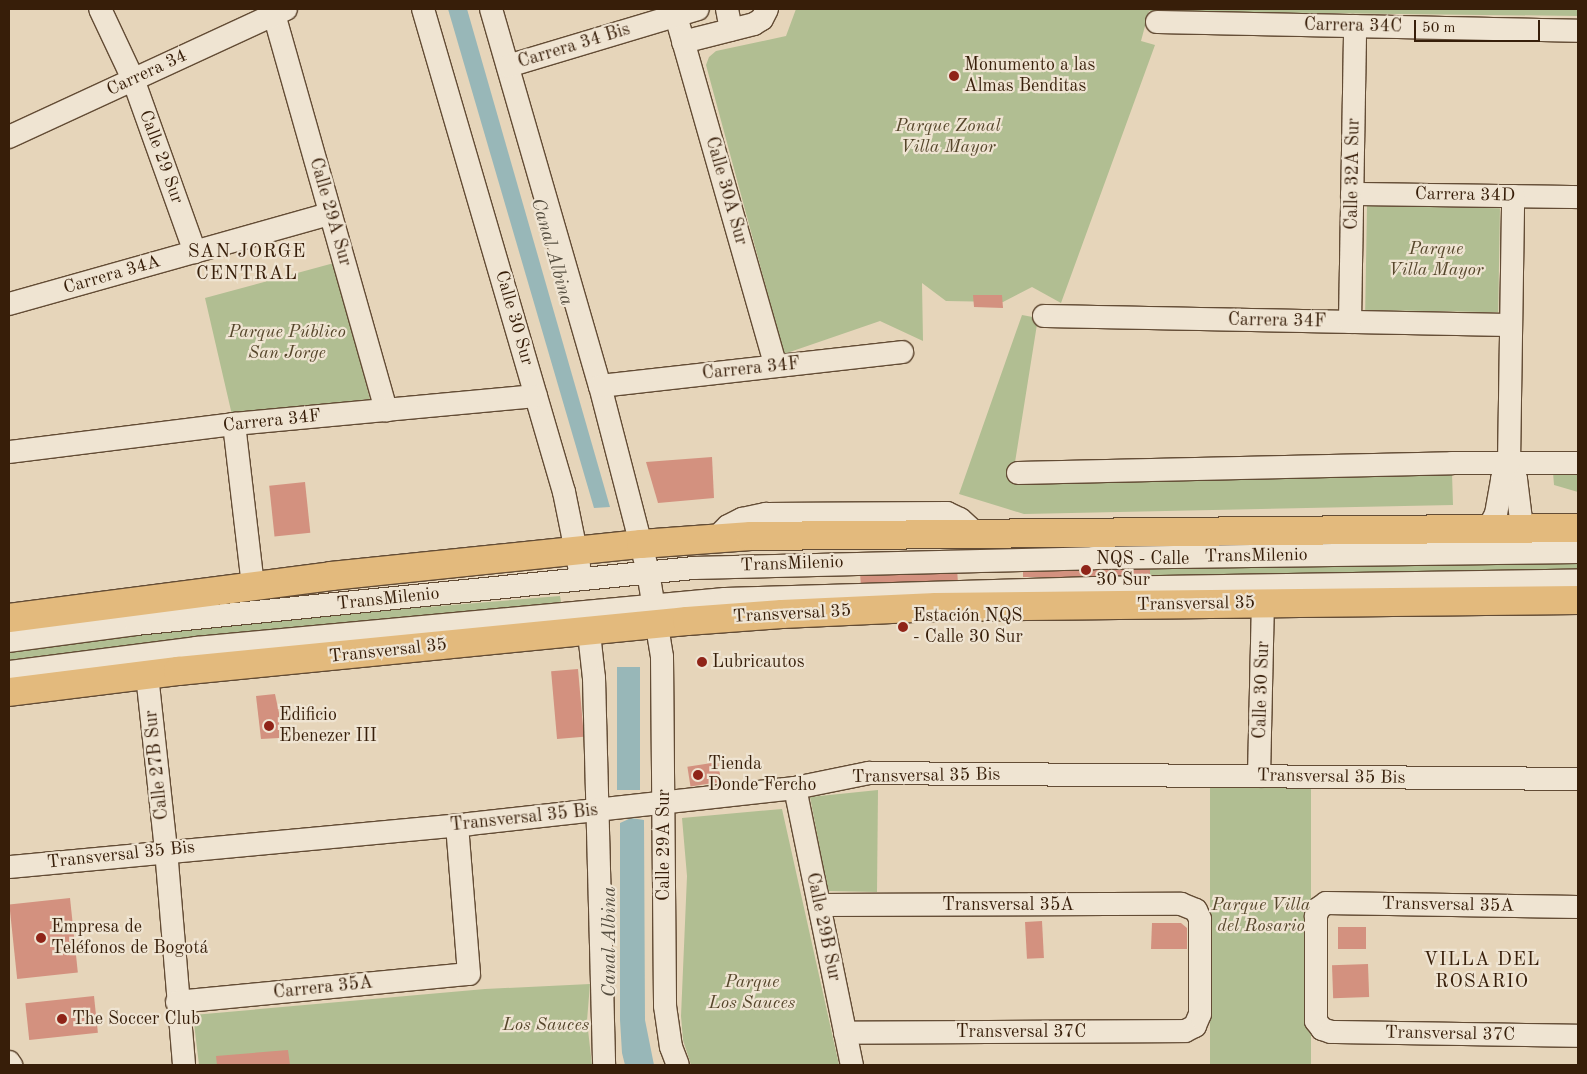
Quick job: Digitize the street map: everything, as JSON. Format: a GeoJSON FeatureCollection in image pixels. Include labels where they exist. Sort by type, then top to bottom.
{"type":"FeatureCollection","features":[{"type":"Feature","properties":{"kind":"highway"},"geometry":{"type":"LineString","coordinates":[[9,618],[253,586],[642,544],[715,539],[818,534],[978,535],[1578,528]]}},
{"type":"Feature","properties":{"kind":"highway","name":"Transversal 35"},"geometry":{"type":"LineString","coordinates":[[9,692],[655,614],[782,614],[936,606],[1578,600]]}},
{"type":"Feature","properties":{"kind":"street","name":"Calle 29 Sur"},"geometry":{"type":"LineString","coordinates":[[100,9],[133,79],[195,252]]}},
{"type":"Feature","properties":{"kind":"street","name":"Calle 30 Sur"},"geometry":{"type":"LineString","coordinates":[[423,9],[564,492],[588,621]]}},
{"type":"Feature","properties":{"kind":"street"},"geometry":{"type":"LineString","coordinates":[[491,9],[600,386],[642,544],[655,614]]}},
{"type":"Feature","properties":{"kind":"street","name":"Carrera 34 Bis"},"geometry":{"type":"LineString","coordinates":[[508,66],[698,9]]}},
{"type":"Feature","properties":{"kind":"street"},"geometry":{"type":"LineString","coordinates":[[683,42],[729,20],[754,24],[762,19],[767,9]]}},
{"type":"Feature","properties":{"kind":"street","name":"Carrera 34"},"geometry":{"type":"LineString","coordinates":[[9,137],[280,12]]}},
{"type":"Feature","properties":{"kind":"street","name":"Calle 29A Sur"},"geometry":{"type":"LineString","coordinates":[[280,12],[330,214],[386,410]]}},
{"type":"Feature","properties":{"kind":"street","name":"Calle 30A Sur"},"geometry":{"type":"LineString","coordinates":[[676,16],[776,366]]}},
{"type":"Feature","properties":{"kind":"street","name":"Carrera 34C"},"geometry":{"type":"LineString","coordinates":[[1157,22],[1578,31]]}},
{"type":"Feature","properties":{"kind":"street","name":"Calle 32A Sur"},"geometry":{"type":"LineString","coordinates":[[1350,322],[1355,26]]}},
{"type":"Feature","properties":{"kind":"street","name":"Carrera 34D"},"geometry":{"type":"LineString","coordinates":[[1352,194],[1578,197]]}},
{"type":"Feature","properties":{"kind":"street"},"geometry":{"type":"LineString","coordinates":[[1488,529],[1496,514],[1502,479],[1509,463],[1513,196]]}},
{"type":"Feature","properties":{"kind":"street","name":"Carrera 34A"},"geometry":{"type":"LineString","coordinates":[[9,304],[330,214]]}},
{"type":"Feature","properties":{"kind":"street","name":"Carrera 34F"},"geometry":{"type":"LineString","coordinates":[[1044,316],[1510,325]]}},
{"type":"Feature","properties":{"kind":"street","name":"Carrera 34F"},"geometry":{"type":"LineString","coordinates":[[600,386],[902,352]]}},
{"type":"Feature","properties":{"kind":"street","name":"Carrera 34F"},"geometry":{"type":"LineString","coordinates":[[9,452],[234,424],[536,396]]}},
{"type":"Feature","properties":{"kind":"street"},"geometry":{"type":"LineString","coordinates":[[234,424],[253,586]]}},
{"type":"Feature","properties":{"kind":"street"},"geometry":{"type":"LineString","coordinates":[[1509,463],[1516,479],[1521,518],[1527,528]]}},
{"type":"Feature","properties":{"kind":"street"},"geometry":{"type":"LineString","coordinates":[[1018,473],[1578,463]]}},
{"type":"Feature","properties":{"kind":"street","name":"TransMilenio"},"geometry":{"type":"LineString","coordinates":[[9,641],[136,624],[648,572],[741,566],[869,562],[1578,552]]}},
{"type":"Feature","properties":{"kind":"street","name":"TransMilenio"},"geometry":{"type":"LineString","coordinates":[[655,614],[725,599],[857,594],[1578,580]]}},
{"type":"Feature","properties":{"kind":"street","name":"Calle 30 Sur"},"geometry":{"type":"LineString","coordinates":[[1258,776],[1263,603]]}},
{"type":"Feature","properties":{"kind":"street","name":"Calle 29A Sur"},"geometry":{"type":"LineString","coordinates":[[655,614],[662,657],[655,804],[665,1006],[671,1047],[678,1065]]}},
{"type":"Feature","properties":{"kind":"street"},"geometry":{"type":"LineString","coordinates":[[588,621],[605,809],[604,1065]]}},
{"type":"Feature","properties":{"kind":"street","name":"TransMilenio"},"geometry":{"type":"LineString","coordinates":[[9,672],[196,648],[588,621]]}},
{"type":"Feature","properties":{"kind":"street","name":"Calle 27B Sur"},"geometry":{"type":"LineString","coordinates":[[147,675],[166,850],[177,1002],[184,1065]]}},
{"type":"Feature","properties":{"kind":"street","name":"Transversal 35 Bis"},"geometry":{"type":"LineString","coordinates":[[9,867],[166,850],[457,825],[655,804],[795,788],[870,773],[1578,780]]}},
{"type":"Feature","properties":{"kind":"street","name":"Calle 29B Sur"},"geometry":{"type":"LineString","coordinates":[[795,788],[852,1065]]}},
{"type":"Feature","properties":{"kind":"street","name":"Carrera 35A"},"geometry":{"type":"LineString","coordinates":[[177,1002],[469,974],[457,825]]}},
{"type":"Feature","properties":{"kind":"street","name":"Transversal 35A"},"geometry":{"type":"LineString","coordinates":[[1322,1030],[1316,1021],[1316,916],[1319,908],[1326,903],[1578,907]]}},
{"type":"Feature","properties":{"kind":"street","name":"Transversal 35A"},"geometry":{"type":"LineString","coordinates":[[819,905],[1181,904],[1196,910],[1201,930],[1200,1014],[1195,1026]]}},
{"type":"Feature","properties":{"kind":"street","name":"Transversal 37C"},"geometry":{"type":"LineString","coordinates":[[845,1033],[1185,1031],[1195,1026]]}},
{"type":"Feature","properties":{"kind":"street","name":"Transversal 37C"},"geometry":{"type":"LineString","coordinates":[[1322,1030],[1331,1032],[1578,1036]]}},
{"type":"Feature","properties":{"kind":"green space","name":"Parque Zonal Villa Mayor"},"geometry":{"type":"Polygon","coordinates":[[[796,9],[1578,9],[1578,16],[1149,11],[1141,41],[1155,45],[1061,303],[1032,287],[1003,302],[946,301],[922,283],[923,341],[880,321],[784,354],[706,65],[709,57],[716,51],[786,36],[796,9]]]}},
{"type":"Feature","properties":{"kind":"green space","name":"Parque Villa Mayor"},"geometry":{"type":"Polygon","coordinates":[[[1367,206],[1500,208],[1498,312],[1365,310],[1367,206]]]}},
{"type":"Feature","properties":{"kind":"green space","name":"Parque Público San Jorge"},"geometry":{"type":"Polygon","coordinates":[[[334,263],[370,399],[232,415],[205,298],[334,263]]]}},
{"type":"Feature","properties":{"kind":"green space"},"geometry":{"type":"Polygon","coordinates":[[[1022,315],[1038,318],[1012,481],[1452,473],[1453,505],[1024,514],[959,494],[1022,315]]]}},
{"type":"Feature","properties":{"kind":"green space"},"geometry":{"type":"Polygon","coordinates":[[[1553,472],[1578,473],[1578,492],[1554,485],[1553,472]]]}},
{"type":"Feature","properties":{"kind":"green space"},"geometry":{"type":"Polygon","coordinates":[[[1578,560],[1578,570],[1150,577],[1150,565],[1578,560]]]}},
{"type":"Feature","properties":{"kind":"green space"},"geometry":{"type":"Polygon","coordinates":[[[560,596],[562,607],[9,662],[9,650],[174,628],[560,596]]]}},
{"type":"Feature","properties":{"kind":"green space","name":"Parque Villa del Rosario"},"geometry":{"type":"Polygon","coordinates":[[[1210,788],[1311,788],[1311,1065],[1210,1065],[1210,788]]]}},
{"type":"Feature","properties":{"kind":"green space"},"geometry":{"type":"Polygon","coordinates":[[[878,790],[877,892],[828,891],[810,797],[878,790]]]}},
{"type":"Feature","properties":{"kind":"green space","name":"Parque Los Sauces"},"geometry":{"type":"Polygon","coordinates":[[[782,809],[839,1065],[691,1065],[683,1040],[681,1016],[687,876],[682,818],[782,809]]]}},
{"type":"Feature","properties":{"kind":"green space","name":"Los Sauces"},"geometry":{"type":"Polygon","coordinates":[[[590,984],[587,1021],[592,1065],[199,1065],[193,1015],[485,989],[590,984]]]}},
{"type":"Feature","properties":{"kind":"water"},"geometry":{"type":"Polygon","coordinates":[[[448,9],[467,9],[610,507],[594,508],[448,9]]]}},
{"type":"Feature","properties":{"kind":"water"},"geometry":{"type":"Polygon","coordinates":[[[617,667],[640,667],[640,790],[617,790],[617,667]]]}},
{"type":"Feature","properties":{"kind":"water"},"geometry":{"type":"Polygon","coordinates":[[[631,818],[644,820],[645,1020],[654,1065],[625,1065],[622,1053],[620,1020],[620,823],[631,818]]]}},
{"type":"Feature","properties":{"kind":"building"},"geometry":{"type":"Polygon","coordinates":[[[973,295],[1002,295],[1003,308],[974,307],[973,295]]]}},
{"type":"Feature","properties":{"kind":"building"},"geometry":{"type":"Polygon","coordinates":[[[712,457],[714,498],[658,503],[646,462],[712,457]]]}},
{"type":"Feature","properties":{"kind":"building"},"geometry":{"type":"Polygon","coordinates":[[[305,482],[310,533],[275,536],[269,486],[305,482]]]}},
{"type":"Feature","properties":{"kind":"building","name":"NQS - Calle 30 Sur"},"geometry":{"type":"Polygon","coordinates":[[[1023,565],[1150,565],[1150,577],[1023,577],[1023,565]]]}},
{"type":"Feature","properties":{"kind":"building"},"geometry":{"type":"Polygon","coordinates":[[[957,569],[958,582],[861,589],[860,576],[957,569]]]}},
{"type":"Feature","properties":{"kind":"building"},"geometry":{"type":"Polygon","coordinates":[[[578,669],[584,737],[557,739],[551,671],[578,669]]]}},
{"type":"Feature","properties":{"kind":"building","name":"Edificio Ebenezer III"},"geometry":{"type":"Polygon","coordinates":[[[275,694],[279,713],[279,738],[261,739],[256,696],[275,694]]]}},
{"type":"Feature","properties":{"kind":"building"},"geometry":{"type":"Polygon","coordinates":[[[718,762],[721,782],[691,787],[687,767],[718,762]]]}},
{"type":"Feature","properties":{"kind":"building","name":"Empresa de Teléfonos de Bogotá"},"geometry":{"type":"Polygon","coordinates":[[[70,898],[78,973],[17,979],[9,904],[70,898]]]}},
{"type":"Feature","properties":{"kind":"building"},"geometry":{"type":"Polygon","coordinates":[[[1042,921],[1044,958],[1027,959],[1025,922],[1042,921]]]}},
{"type":"Feature","properties":{"kind":"building"},"geometry":{"type":"Polygon","coordinates":[[[1152,923],[1181,923],[1187,928],[1187,949],[1151,949],[1152,923]]]}},
{"type":"Feature","properties":{"kind":"building"},"geometry":{"type":"Polygon","coordinates":[[[1338,927],[1366,927],[1366,949],[1338,949],[1338,927]]]}},
{"type":"Feature","properties":{"kind":"building"},"geometry":{"type":"Polygon","coordinates":[[[1368,964],[1369,997],[1333,998],[1332,965],[1368,964]]]}},
{"type":"Feature","properties":{"kind":"building","name":"The Soccer Club"},"geometry":{"type":"Polygon","coordinates":[[[94,996],[98,1033],[29,1040],[25,1003],[94,996]]]}},
{"type":"Feature","properties":{"kind":"building"},"geometry":{"type":"Polygon","coordinates":[[[288,1050],[290,1065],[217,1065],[216,1056],[288,1050]]]}},
{"type":"Feature","properties":{"kind":"place","name":"Monumento a las Almas Benditas"},"geometry":{"type":"Point","coordinates":[954,76]}},
{"type":"Feature","properties":{"kind":"place","name":"NQS - Calle 30 Sur"},"geometry":{"type":"Point","coordinates":[1086,570]}},
{"type":"Feature","properties":{"kind":"place","name":"Estación NQS - Calle 30 Sur"},"geometry":{"type":"Point","coordinates":[903,627]}},
{"type":"Feature","properties":{"kind":"place","name":"Lubricautos"},"geometry":{"type":"Point","coordinates":[702,662]}},
{"type":"Feature","properties":{"kind":"place","name":"Edificio Ebenezer III"},"geometry":{"type":"Point","coordinates":[269,726]}},
{"type":"Feature","properties":{"kind":"place","name":"Tienda Donde Fercho"},"geometry":{"type":"Point","coordinates":[698,775]}},
{"type":"Feature","properties":{"kind":"place","name":"Empresa de Teléfonos de Bogotá"},"geometry":{"type":"Point","coordinates":[41,938]}},
{"type":"Feature","properties":{"kind":"place","name":"The Soccer Club"},"geometry":{"type":"Point","coordinates":[62,1019]}},
{"type":"Feature","properties":{"kind":"district","name":"SAN JORGE CENTRAL"},"geometry":{"type":"Point","coordinates":[247,264]}},
{"type":"Feature","properties":{"kind":"district","name":"VILLA DEL ROSARIO"},"geometry":{"type":"Point","coordinates":[1482,972]}},
{"type":"Feature","properties":{"kind":"water label","name":"Canal Albina"},"geometry":{"type":"Point","coordinates":[551,252]}},
{"type":"Feature","properties":{"kind":"water label","name":"Canal Albina"},"geometry":{"type":"Point","coordinates":[611,942]}}]}
